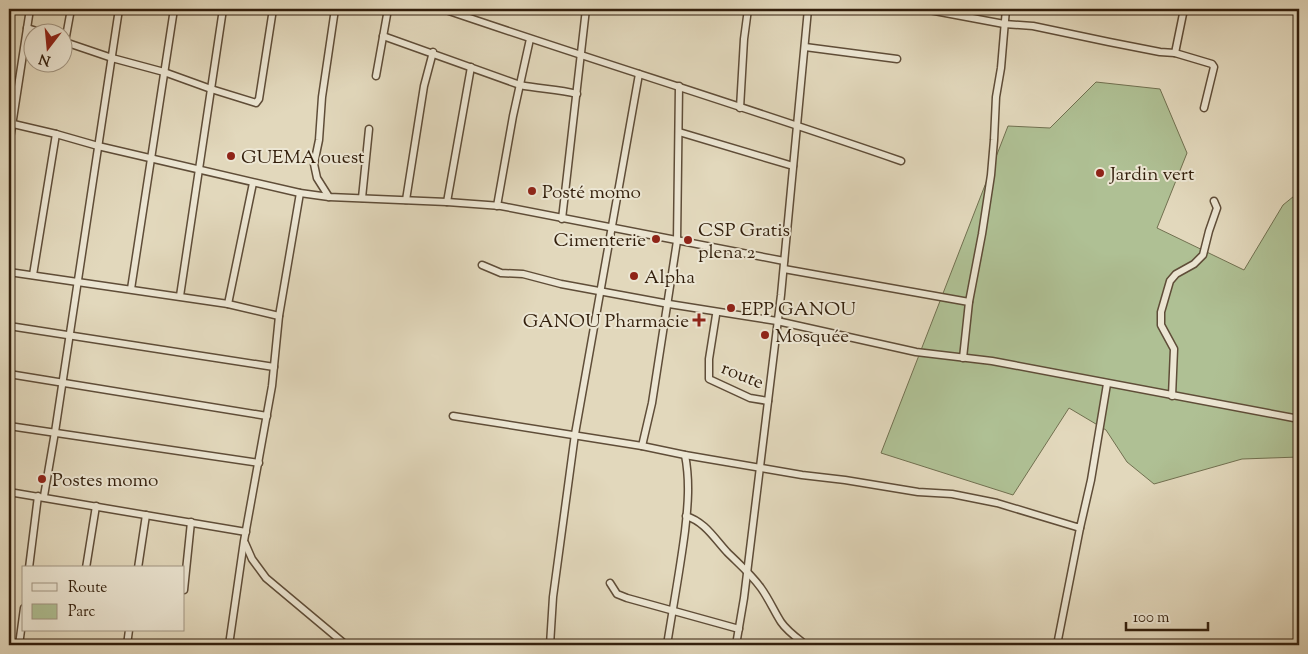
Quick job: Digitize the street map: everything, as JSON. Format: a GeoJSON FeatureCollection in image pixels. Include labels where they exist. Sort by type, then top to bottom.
{"type":"FeatureCollection","features":[{"type":"Feature","properties":{"kind":"street"},"geometry":{"type":"LineString","coordinates":[[28,22],[30,9]]}},
{"type":"Feature","properties":{"kind":"street"},"geometry":{"type":"LineString","coordinates":[[69,22],[72,9]]}},
{"type":"Feature","properties":{"kind":"street"},"geometry":{"type":"LineString","coordinates":[[29,566],[41,496],[55,432],[119,9]]}},
{"type":"Feature","properties":{"kind":"street"},"geometry":{"type":"LineString","coordinates":[[131,289],[174,9]]}},
{"type":"Feature","properties":{"kind":"street"},"geometry":{"type":"LineString","coordinates":[[180,296],[223,9]]}},
{"type":"Feature","properties":{"kind":"street"},"geometry":{"type":"LineString","coordinates":[[72,44],[256,103],[260,99],[273,9]]}},
{"type":"Feature","properties":{"kind":"street"},"geometry":{"type":"LineString","coordinates":[[329,197],[317,178],[314,164],[319,140],[322,97],[334,9]]}},
{"type":"Feature","properties":{"kind":"street"},"geometry":{"type":"LineString","coordinates":[[376,76],[388,9]]}},
{"type":"Feature","properties":{"kind":"street"},"geometry":{"type":"LineString","coordinates":[[443,9],[901,161]]}},
{"type":"Feature","properties":{"kind":"street"},"geometry":{"type":"LineString","coordinates":[[562,219],[586,9]]}},
{"type":"Feature","properties":{"kind":"street"},"geometry":{"type":"LineString","coordinates":[[740,108],[744,39],[748,9]]}},
{"type":"Feature","properties":{"kind":"street"},"geometry":{"type":"LineString","coordinates":[[736,645],[748,571],[784,269],[808,9]]}},
{"type":"Feature","properties":{"kind":"street"},"geometry":{"type":"LineString","coordinates":[[924,9],[1004,24],[1033,26],[1160,52],[1175,53],[1214,64],[1204,108]]}},
{"type":"Feature","properties":{"kind":"street"},"geometry":{"type":"LineString","coordinates":[[962,358],[969,302],[991,175],[996,97],[1002,68],[1006,9]]}},
{"type":"Feature","properties":{"kind":"street"},"geometry":{"type":"LineString","coordinates":[[1175,53],[1184,9]]}},
{"type":"Feature","properties":{"kind":"street"},"geometry":{"type":"LineString","coordinates":[[383,36],[533,88],[563,90],[577,94]]}},
{"type":"Feature","properties":{"kind":"street"},"geometry":{"type":"LineString","coordinates":[[496,206],[530,39]]}},
{"type":"Feature","properties":{"kind":"street"},"geometry":{"type":"LineString","coordinates":[[805,47],[897,59]]}},
{"type":"Feature","properties":{"kind":"street"},"geometry":{"type":"LineString","coordinates":[[406,200],[424,86],[433,52]]}},
{"type":"Feature","properties":{"kind":"street"},"geometry":{"type":"LineString","coordinates":[[9,145],[10,123],[22,56]]}},
{"type":"Feature","properties":{"kind":"street"},"geometry":{"type":"LineString","coordinates":[[446,202],[471,67]]}},
{"type":"Feature","properties":{"kind":"street"},"geometry":{"type":"LineString","coordinates":[[550,645],[553,597],[575,434],[639,74]]}},
{"type":"Feature","properties":{"kind":"street"},"geometry":{"type":"LineString","coordinates":[[642,446],[652,403],[669,304],[677,241],[679,86]]}},
{"type":"Feature","properties":{"kind":"street"},"geometry":{"type":"LineString","coordinates":[[10,123],[98,146],[300,193],[329,197],[496,206],[784,261]]}},
{"type":"Feature","properties":{"kind":"street"},"geometry":{"type":"LineString","coordinates":[[362,198],[369,130]]}},
{"type":"Feature","properties":{"kind":"street"},"geometry":{"type":"LineString","coordinates":[[679,132],[793,166]]}},
{"type":"Feature","properties":{"kind":"street"},"geometry":{"type":"LineString","coordinates":[[33,275],[56,134]]}},
{"type":"Feature","properties":{"kind":"street"},"geometry":{"type":"LineString","coordinates":[[228,304],[253,182]]}},
{"type":"Feature","properties":{"kind":"street"},"geometry":{"type":"LineString","coordinates":[[229,645],[244,541],[259,463],[274,367],[279,316],[300,193]]}},
{"type":"Feature","properties":{"kind":"street"},"geometry":{"type":"LineString","coordinates":[[1172,396],[1174,349],[1161,325],[1161,312],[1170,281],[1176,274],[1194,264],[1203,255],[1208,231],[1217,208],[1214,201]]}},
{"type":"Feature","properties":{"kind":"street"},"geometry":{"type":"LineString","coordinates":[[482,265],[501,273],[523,274],[561,284],[669,304],[777,321],[916,352],[992,361],[1299,419]]}},
{"type":"Feature","properties":{"kind":"street"},"geometry":{"type":"LineString","coordinates":[[784,269],[969,302]]}},
{"type":"Feature","properties":{"kind":"street"},"geometry":{"type":"LineString","coordinates":[[9,272],[180,296],[228,304],[279,316]]}},
{"type":"Feature","properties":{"kind":"street","name":"route"},"geometry":{"type":"LineString","coordinates":[[716,315],[709,359],[709,379],[750,398],[768,400]]}},
{"type":"Feature","properties":{"kind":"street"},"geometry":{"type":"LineString","coordinates":[[9,326],[274,367]]}},
{"type":"Feature","properties":{"kind":"street"},"geometry":{"type":"LineString","coordinates":[[9,374],[266,416]]}},
{"type":"Feature","properties":{"kind":"street"},"geometry":{"type":"LineString","coordinates":[[1056,645],[1091,480],[1108,384]]}},
{"type":"Feature","properties":{"kind":"street"},"geometry":{"type":"LineString","coordinates":[[453,416],[575,434],[685,455],[918,492],[962,495],[997,503],[1080,528]]}},
{"type":"Feature","properties":{"kind":"street"},"geometry":{"type":"LineString","coordinates":[[9,426],[259,463]]}},
{"type":"Feature","properties":{"kind":"street"},"geometry":{"type":"LineString","coordinates":[[667,645],[679,578],[686,516],[689,479],[685,455]]}},
{"type":"Feature","properties":{"kind":"street"},"geometry":{"type":"LineString","coordinates":[[9,492],[246,532]]}},
{"type":"Feature","properties":{"kind":"street"},"geometry":{"type":"LineString","coordinates":[[86,566],[96,506]]}},
{"type":"Feature","properties":{"kind":"street"},"geometry":{"type":"LineString","coordinates":[[138,566],[146,515]]}},
{"type":"Feature","properties":{"kind":"street"},"geometry":{"type":"LineString","coordinates":[[686,516],[694,518],[704,526],[727,552],[748,571],[762,588],[788,630],[806,645]]}},
{"type":"Feature","properties":{"kind":"street"},"geometry":{"type":"LineString","coordinates":[[185,580],[191,522]]}},
{"type":"Feature","properties":{"kind":"street"},"geometry":{"type":"LineString","coordinates":[[244,541],[252,559],[266,578],[346,645]]}},
{"type":"Feature","properties":{"kind":"street"},"geometry":{"type":"LineString","coordinates":[[610,583],[617,594],[739,629]]}},
{"type":"Feature","properties":{"kind":"street"},"geometry":{"type":"LineString","coordinates":[[19,645],[22,623]]}},
{"type":"Feature","properties":{"kind":"street"},"geometry":{"type":"LineString","coordinates":[[127,645],[129,632]]}},
{"type":"Feature","properties":{"kind":"green space"},"geometry":{"type":"Polygon","coordinates":[[[1096,82],[1160,89],[1187,153],[1157,228],[1244,270],[1283,205],[1299,192],[1299,457],[1242,459],[1154,484],[1127,462],[1106,430],[1069,408],[1013,495],[881,453],[1008,126],[1050,128],[1096,82]]]}},
{"type":"Feature","properties":{"kind":"place","name":"GUEMA ouest"},"geometry":{"type":"Point","coordinates":[231,156]}},
{"type":"Feature","properties":{"kind":"place","name":"Jardin vert"},"geometry":{"type":"Point","coordinates":[1100,173]}},
{"type":"Feature","properties":{"kind":"place","name":"Posté momo"},"geometry":{"type":"Point","coordinates":[532,191]}},
{"type":"Feature","properties":{"kind":"place","name":"Cimenterie"},"geometry":{"type":"Point","coordinates":[656,239]}},
{"type":"Feature","properties":{"kind":"place","name":"CSP Gratis plena 2"},"geometry":{"type":"Point","coordinates":[688,240]}},
{"type":"Feature","properties":{"kind":"place","name":"Alpha"},"geometry":{"type":"Point","coordinates":[634,276]}},
{"type":"Feature","properties":{"kind":"place","name":"EPP GANOU"},"geometry":{"type":"Point","coordinates":[731,308]}},
{"type":"Feature","properties":{"kind":"place","name":"GANOU Pharmacie"},"geometry":{"type":"Point","coordinates":[699,320]}},
{"type":"Feature","properties":{"kind":"place","name":"Mosquée"},"geometry":{"type":"Point","coordinates":[765,335]}},
{"type":"Feature","properties":{"kind":"place","name":"Postes momo"},"geometry":{"type":"Point","coordinates":[42,479]}}]}
